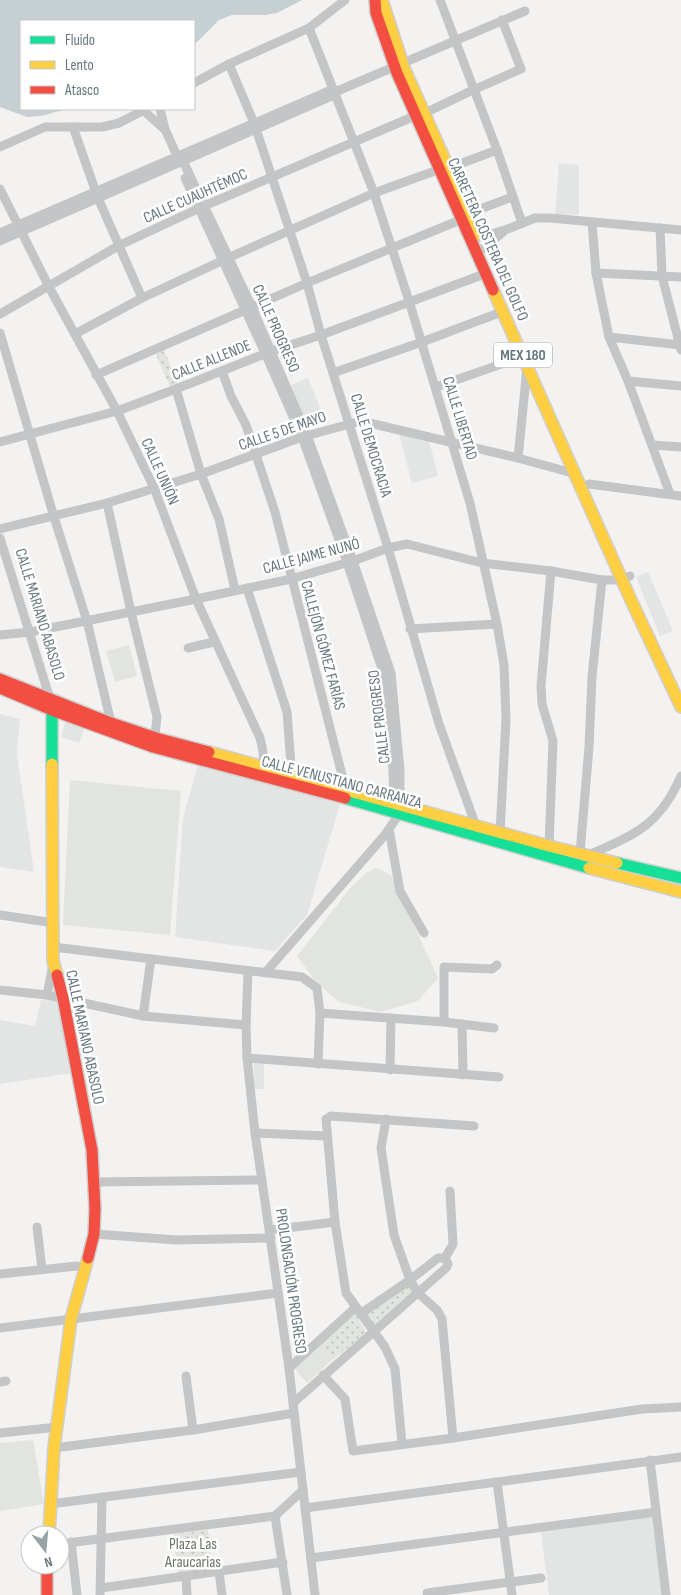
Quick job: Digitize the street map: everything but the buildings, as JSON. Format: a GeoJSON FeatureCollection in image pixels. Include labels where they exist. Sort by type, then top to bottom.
{"type":"FeatureCollection","features":[{"type":"Feature","properties":{"kind":"main road","name":"CARRETERA COSTERA DEL GOLFO"},"geometry":{"type":"LineString","coordinates":[[376,0],[376,13],[455,194],[469,216],[481,250],[589,484],[626,578],[681,707]]}},
{"type":"Feature","properties":{"kind":"main road","name":"CARRETERA COSTERA DEL GOLFO"},"geometry":{"type":"LineString","coordinates":[[382,0],[399,65],[425,113],[449,168],[455,194]]}},
{"type":"Feature","properties":{"kind":"main road","name":"CARRETERA COSTERA DEL GOLFO"},"geometry":{"type":"LineString","coordinates":[[481,250],[487,273],[576,474],[681,688]]}},
{"type":"Feature","properties":{"kind":"main road","name":"CALLE VENUSTIANO CARRANZA"},"geometry":{"type":"LineString","coordinates":[[0,680],[51,704],[112,728],[154,742],[263,767],[337,787],[395,814]]}},
{"type":"Feature","properties":{"kind":"main road","name":"CALLE VENUSTIANO CARRANZA"},"geometry":{"type":"LineString","coordinates":[[0,688],[51,704]]}},
{"type":"Feature","properties":{"kind":"main road","name":"CALLE MARIANO ABASOLO"},"geometry":{"type":"LineString","coordinates":[[49,1525],[54,1448],[71,1319],[94,1234],[95,1209],[92,1150],[64,998],[53,961],[51,704]]}},
{"type":"Feature","properties":{"kind":"main road","name":"CALLE VENUSTIANO CARRANZA"},"geometry":{"type":"LineString","coordinates":[[263,767],[395,814],[475,831],[681,892]]}},
{"type":"Feature","properties":{"kind":"main road","name":"CALLE VENUSTIANO CARRANZA"},"geometry":{"type":"LineString","coordinates":[[475,831],[500,833],[681,878]]}},
{"type":"Feature","properties":{"kind":"main road"},"geometry":{"type":"LineString","coordinates":[[47,1575],[47,1595]]}},
{"type":"Feature","properties":{"kind":"street"},"geometry":{"type":"LineString","coordinates":[[195,82],[229,64],[309,28],[345,0]]}},
{"type":"Feature","properties":{"kind":"street"},"geometry":{"type":"LineString","coordinates":[[440,0],[497,150],[522,223]]}},
{"type":"Feature","properties":{"kind":"street"},"geometry":{"type":"LineString","coordinates":[[0,241],[20,228],[97,194],[180,160],[255,126],[332,96],[334,92],[525,11]]}},
{"type":"Feature","properties":{"kind":"street"},"geometry":{"type":"LineString","coordinates":[[425,113],[521,69],[502,20]]}},
{"type":"Feature","properties":{"kind":"street","name":"CALLE LIBERTAD"},"geometry":{"type":"LineString","coordinates":[[309,28],[374,193],[422,342],[470,503],[497,624],[504,665],[506,719],[500,833]]}},
{"type":"Feature","properties":{"kind":"street","name":"CALLE DEMOCRACIA"},"geometry":{"type":"LineString","coordinates":[[229,64],[255,126],[290,232],[388,548],[439,724],[475,831]]}},
{"type":"Feature","properties":{"kind":"street"},"geometry":{"type":"LineString","coordinates":[[0,147],[45,127],[102,128],[119,123],[144,110],[165,129]]}},
{"type":"Feature","properties":{"kind":"street","name":"CALLE PROGRESO"},"geometry":{"type":"LineString","coordinates":[[160,110],[165,129],[268,352],[304,436],[350,562],[387,674],[400,770],[395,814],[400,891],[424,933]]}},
{"type":"Feature","properties":{"kind":"street","name":"CALLE CUAUHTÉMOC"},"geometry":{"type":"LineString","coordinates":[[0,314],[120,246],[201,207],[410,118]]}},
{"type":"Feature","properties":{"kind":"street"},"geometry":{"type":"LineString","coordinates":[[73,127],[97,194],[142,298]]}},
{"type":"Feature","properties":{"kind":"street"},"geometry":{"type":"LineString","coordinates":[[449,168],[497,150]]}},
{"type":"Feature","properties":{"kind":"street"},"geometry":{"type":"LineString","coordinates":[[75,334],[142,298],[225,260],[374,193],[432,172]]}},
{"type":"Feature","properties":{"kind":"street","name":"CALLE UNIÓN"},"geometry":{"type":"LineString","coordinates":[[0,189],[48,287],[116,411],[154,488],[196,600],[260,738],[263,767]]}},
{"type":"Feature","properties":{"kind":"street"},"geometry":{"type":"LineString","coordinates":[[96,375],[306,283],[512,197]]}},
{"type":"Feature","properties":{"kind":"street"},"geometry":{"type":"LineString","coordinates":[[476,238],[505,230],[535,218],[681,230]]}},
{"type":"Feature","properties":{"kind":"street"},"geometry":{"type":"LineString","coordinates":[[592,222],[596,273],[609,337],[628,381],[670,494]]}},
{"type":"Feature","properties":{"kind":"street"},"geometry":{"type":"LineString","coordinates":[[0,233],[20,228]]}},
{"type":"Feature","properties":{"kind":"street"},"geometry":{"type":"LineString","coordinates":[[609,337],[680,346],[662,276],[660,228]]}},
{"type":"Feature","properties":{"kind":"street"},"geometry":{"type":"LineString","coordinates":[[481,250],[505,230]]}},
{"type":"Feature","properties":{"kind":"street","name":"CALLE ALLENDE"},"geometry":{"type":"LineString","coordinates":[[0,442],[116,411],[268,352],[321,335],[487,273]]}},
{"type":"Feature","properties":{"kind":"street"},"geometry":{"type":"LineString","coordinates":[[596,273],[681,277]]}},
{"type":"Feature","properties":{"kind":"street"},"geometry":{"type":"LineString","coordinates":[[333,373],[504,311]]}},
{"type":"Feature","properties":{"kind":"street"},"geometry":{"type":"LineString","coordinates":[[0,333],[54,517],[87,620],[112,728]]}},
{"type":"Feature","properties":{"kind":"street"},"geometry":{"type":"LineString","coordinates":[[436,388],[525,360],[518,458]]}},
{"type":"Feature","properties":{"kind":"street","name":"CALLEJÓN GÓMEZ FARÍAS"},"geometry":{"type":"LineString","coordinates":[[222,371],[231,396],[246,425],[275,512],[342,775],[337,787]]}},
{"type":"Feature","properties":{"kind":"street"},"geometry":{"type":"LineString","coordinates":[[628,381],[681,386]]}},
{"type":"Feature","properties":{"kind":"street"},"geometry":{"type":"LineString","coordinates":[[176,389],[201,474],[219,519],[235,590]]}},
{"type":"Feature","properties":{"kind":"street","name":"CALLE 5 DE MAYO"},"geometry":{"type":"LineString","coordinates":[[0,529],[107,503],[257,455],[304,436],[361,421],[518,458],[576,474]]}},
{"type":"Feature","properties":{"kind":"street"},"geometry":{"type":"LineString","coordinates":[[652,445],[681,447]]}},
{"type":"Feature","properties":{"kind":"street"},"geometry":{"type":"LineString","coordinates":[[589,484],[681,496]]}},
{"type":"Feature","properties":{"kind":"street"},"geometry":{"type":"LineString","coordinates":[[107,503],[157,717],[154,742]]}},
{"type":"Feature","properties":{"kind":"street","name":"CALLE MARIANO ABASOLO"},"geometry":{"type":"LineString","coordinates":[[0,538],[51,704]]}},
{"type":"Feature","properties":{"kind":"street","name":"CALLE JAIME NUNÓ"},"geometry":{"type":"LineString","coordinates":[[0,635],[30,632],[196,600],[291,578],[350,562],[388,548],[407,544],[482,562],[602,580],[626,578]]}},
{"type":"Feature","properties":{"kind":"street"},"geometry":{"type":"LineString","coordinates":[[549,846],[554,741],[542,704],[541,686],[551,571]]}},
{"type":"Feature","properties":{"kind":"street"},"geometry":{"type":"LineString","coordinates":[[602,580],[592,678],[584,854],[620,842],[644,828],[660,813],[676,788],[681,776]]}},
{"type":"Feature","properties":{"kind":"street"},"geometry":{"type":"LineString","coordinates":[[247,588],[288,712],[291,765],[272,761],[263,767]]}},
{"type":"Feature","properties":{"kind":"street"},"geometry":{"type":"LineString","coordinates":[[410,629],[497,624]]}},
{"type":"Feature","properties":{"kind":"street"},"geometry":{"type":"LineString","coordinates":[[188,648],[214,642]]}},
{"type":"Feature","properties":{"kind":"street"},"geometry":{"type":"LineString","coordinates":[[265,973],[395,814]]}},
{"type":"Feature","properties":{"kind":"street"},"geometry":{"type":"LineString","coordinates":[[0,914],[54,923]]}},
{"type":"Feature","properties":{"kind":"street"},"geometry":{"type":"LineString","coordinates":[[53,947],[302,977],[317,988],[320,1013],[318,1064]]}},
{"type":"Feature","properties":{"kind":"street"},"geometry":{"type":"LineString","coordinates":[[143,1016],[151,959]]}},
{"type":"Feature","properties":{"kind":"street"},"geometry":{"type":"LineString","coordinates":[[48,995],[53,961]]}},
{"type":"Feature","properties":{"kind":"street"},"geometry":{"type":"LineString","coordinates":[[444,1022],[444,967],[494,967]]}},
{"type":"Feature","properties":{"kind":"street","name":"PROLONGACIÓN PROGRESO"},"geometry":{"type":"LineString","coordinates":[[248,972],[247,1058],[255,1133],[271,1234],[304,1490],[315,1595]]}},
{"type":"Feature","properties":{"kind":"street"},"geometry":{"type":"LineString","coordinates":[[0,990],[48,995],[143,1016],[246,1025]]}},
{"type":"Feature","properties":{"kind":"street"},"geometry":{"type":"LineString","coordinates":[[320,1013],[444,1022],[494,1028]]}},
{"type":"Feature","properties":{"kind":"street"},"geometry":{"type":"LineString","coordinates":[[390,1070],[391,1018]]}},
{"type":"Feature","properties":{"kind":"street"},"geometry":{"type":"LineString","coordinates":[[462,1024],[463,1076]]}},
{"type":"Feature","properties":{"kind":"street"},"geometry":{"type":"LineString","coordinates":[[247,1058],[463,1076],[499,1077]]}},
{"type":"Feature","properties":{"kind":"street"},"geometry":{"type":"LineString","coordinates":[[402,1444],[395,1369],[385,1348],[346,1293],[335,1222],[325,1124],[327,1117],[386,1119],[474,1126]]}},
{"type":"Feature","properties":{"kind":"street"},"geometry":{"type":"LineString","coordinates":[[386,1119],[381,1148],[394,1235],[410,1280],[418,1293],[437,1310],[442,1319],[453,1438]]}},
{"type":"Feature","properties":{"kind":"street"},"geometry":{"type":"LineString","coordinates":[[255,1133],[326,1136]]}},
{"type":"Feature","properties":{"kind":"street"},"geometry":{"type":"LineString","coordinates":[[94,1182],[262,1180]]}},
{"type":"Feature","properties":{"kind":"street"},"geometry":{"type":"LineString","coordinates":[[445,1258],[452,1244],[450,1191]]}},
{"type":"Feature","properties":{"kind":"street"},"geometry":{"type":"LineString","coordinates":[[94,1234],[177,1240],[271,1234],[335,1222]]}},
{"type":"Feature","properties":{"kind":"street"},"geometry":{"type":"LineString","coordinates":[[37,1227],[42,1269]]}},
{"type":"Feature","properties":{"kind":"street"},"geometry":{"type":"LineString","coordinates":[[288,1368],[358,1310],[410,1280],[438,1258],[445,1258]]}},
{"type":"Feature","properties":{"kind":"street"},"geometry":{"type":"LineString","coordinates":[[292,1403],[446,1268],[448,1264],[445,1258]]}},
{"type":"Feature","properties":{"kind":"street"},"geometry":{"type":"LineString","coordinates":[[0,1274],[77,1266]]}},
{"type":"Feature","properties":{"kind":"street"},"geometry":{"type":"LineString","coordinates":[[0,1328],[278,1293]]}},
{"type":"Feature","properties":{"kind":"street"},"geometry":{"type":"LineString","coordinates":[[323,1375],[344,1399],[353,1451],[453,1438],[642,1408],[681,1407]]}},
{"type":"Feature","properties":{"kind":"street"},"geometry":{"type":"LineString","coordinates":[[186,1376],[193,1430]]}},
{"type":"Feature","properties":{"kind":"street"},"geometry":{"type":"LineString","coordinates":[[54,1448],[193,1430],[294,1413]]}},
{"type":"Feature","properties":{"kind":"street"},"geometry":{"type":"LineString","coordinates":[[0,1434],[58,1427]]}},
{"type":"Feature","properties":{"kind":"street"},"geometry":{"type":"LineString","coordinates":[[305,1508],[681,1457]]}},
{"type":"Feature","properties":{"kind":"street"},"geometry":{"type":"LineString","coordinates":[[650,1460],[666,1595]]}},
{"type":"Feature","properties":{"kind":"street"},"geometry":{"type":"LineString","coordinates":[[50,1504],[301,1472]]}},
{"type":"Feature","properties":{"kind":"street"},"geometry":{"type":"LineString","coordinates":[[497,1482],[512,1595]]}},
{"type":"Feature","properties":{"kind":"street"},"geometry":{"type":"LineString","coordinates":[[77,1595],[71,1542],[275,1516],[304,1490]]}},
{"type":"Feature","properties":{"kind":"street"},"geometry":{"type":"LineString","coordinates":[[102,1497],[101,1592],[219,1571],[283,1562]]}},
{"type":"Feature","properties":{"kind":"street"},"geometry":{"type":"LineString","coordinates":[[311,1558],[656,1512]]}},
{"type":"Feature","properties":{"kind":"street"},"geometry":{"type":"LineString","coordinates":[[275,1516],[288,1595]]}},
{"type":"Feature","properties":{"kind":"street"},"geometry":{"type":"LineString","coordinates":[[219,1571],[222,1595]]}},
{"type":"Feature","properties":{"kind":"street"},"geometry":{"type":"LineString","coordinates":[[186,1577],[187,1595]]}},
{"type":"Feature","properties":{"kind":"street"},"geometry":{"type":"LineString","coordinates":[[427,1593],[542,1578]]}},
{"type":"Feature","properties":{"kind":"shaded area"},"geometry":{"type":"Polygon","coordinates":[[[0,0],[302,0],[277,13],[232,15],[219,20],[195,44],[195,20],[20,20],[20,110],[63,110],[41,116],[27,117],[0,107],[0,0]]]}},
{"type":"Feature","properties":{"kind":"shaded area"},"geometry":{"type":"Polygon","coordinates":[[[559,163],[579,165],[579,215],[555,214],[559,163]]]}},
{"type":"Feature","properties":{"kind":"shaded area"},"geometry":{"type":"Polygon","coordinates":[[[308,378],[322,412],[304,420],[289,386],[308,378]]]}},
{"type":"Feature","properties":{"kind":"shaded area"},"geometry":{"type":"Polygon","coordinates":[[[399,434],[429,440],[438,476],[412,483],[399,434]]]}},
{"type":"Feature","properties":{"kind":"shaded area"},"geometry":{"type":"Polygon","coordinates":[[[648,572],[673,631],[660,636],[636,577],[648,572]]]}},
{"type":"Feature","properties":{"kind":"shaded area"},"geometry":{"type":"Polygon","coordinates":[[[0,714],[20,719],[17,754],[34,872],[0,867],[0,714]]]}},
{"type":"Feature","properties":{"kind":"shaded area"},"geometry":{"type":"Polygon","coordinates":[[[66,720],[85,726],[79,743],[61,737],[66,720]]]}},
{"type":"Feature","properties":{"kind":"shaded area"},"geometry":{"type":"Polygon","coordinates":[[[198,765],[340,804],[307,915],[275,951],[175,937],[183,818],[198,765]]]}},
{"type":"Feature","properties":{"kind":"shaded area"},"geometry":{"type":"Polygon","coordinates":[[[41,1000],[59,1001],[71,1073],[0,1084],[0,1020],[35,1026],[41,1000]]]}},
{"type":"Feature","properties":{"kind":"shaded area"},"geometry":{"type":"Polygon","coordinates":[[[254,1063],[264,1063],[264,1089],[254,1089],[254,1063]]]}},
{"type":"Feature","properties":{"kind":"shaded area"},"geometry":{"type":"Polygon","coordinates":[[[652,1516],[662,1595],[549,1595],[541,1532],[652,1516]]]}},
{"type":"Feature","properties":{"kind":"green space"},"geometry":{"type":"Polygon","coordinates":[[[164,350],[178,383],[170,387],[156,354],[164,350]]]}},
{"type":"Feature","properties":{"kind":"green space"},"geometry":{"type":"Polygon","coordinates":[[[129,645],[137,676],[115,682],[106,651],[129,645]]]}},
{"type":"Feature","properties":{"kind":"green space"},"geometry":{"type":"Polygon","coordinates":[[[70,780],[181,791],[170,935],[63,925],[70,780]]]}},
{"type":"Feature","properties":{"kind":"green space"},"geometry":{"type":"Polygon","coordinates":[[[376,868],[391,875],[438,978],[418,1001],[381,1012],[339,1002],[316,982],[297,956],[352,886],[366,873],[376,868]]]}},
{"type":"Feature","properties":{"kind":"green space"},"geometry":{"type":"Polygon","coordinates":[[[409,1283],[415,1292],[373,1327],[365,1315],[409,1283]]]}},
{"type":"Feature","properties":{"kind":"green space"},"geometry":{"type":"Polygon","coordinates":[[[355,1314],[367,1333],[332,1360],[319,1345],[355,1314]]]}},
{"type":"Feature","properties":{"kind":"green space"},"geometry":{"type":"Polygon","coordinates":[[[319,1345],[332,1360],[307,1383],[294,1368],[319,1345]]]}},
{"type":"Feature","properties":{"kind":"green space"},"geometry":{"type":"Polygon","coordinates":[[[33,1440],[44,1504],[0,1511],[0,1443],[33,1440]]]}},
{"type":"Feature","properties":{"kind":"green space","name":"Plaza Las Araucarias"},"geometry":{"type":"Polygon","coordinates":[[[208,1530],[213,1570],[178,1574],[173,1534],[208,1530]]]}},
{"type":"Feature","properties":{"kind":"traffic: fast"},"geometry":{"type":"LineString","coordinates":[[50,699],[52,710],[52,764]]}},
{"type":"Feature","properties":{"kind":"traffic: fast"},"geometry":{"type":"LineString","coordinates":[[345,798],[589,868]]}},
{"type":"Feature","properties":{"kind":"traffic: fast"},"geometry":{"type":"LineString","coordinates":[[617,863],[681,878]]}},
{"type":"Feature","properties":{"kind":"traffic: slow"},"geometry":{"type":"LineString","coordinates":[[382,0],[404,68],[478,234]]}},
{"type":"Feature","properties":{"kind":"traffic: slow"},"geometry":{"type":"LineString","coordinates":[[493,290],[630,598],[681,707]]}},
{"type":"Feature","properties":{"kind":"traffic: slow"},"geometry":{"type":"LineString","coordinates":[[209,752],[617,863]]}},
{"type":"Feature","properties":{"kind":"traffic: slow"},"geometry":{"type":"LineString","coordinates":[[52,764],[53,961],[57,975]]}},
{"type":"Feature","properties":{"kind":"traffic: slow"},"geometry":{"type":"LineString","coordinates":[[589,868],[681,892]]}},
{"type":"Feature","properties":{"kind":"traffic: slow"},"geometry":{"type":"LineString","coordinates":[[50,1525],[54,1448],[71,1319],[88,1258]]}},
{"type":"Feature","properties":{"kind":"traffic: jam"},"geometry":{"type":"LineString","coordinates":[[375,0],[376,13],[397,73],[493,290]]}},
{"type":"Feature","properties":{"kind":"traffic: jam"},"geometry":{"type":"LineString","coordinates":[[0,679],[111,723],[156,738],[209,752]]}},
{"type":"Feature","properties":{"kind":"traffic: jam"},"geometry":{"type":"LineString","coordinates":[[0,688],[52,710],[153,747],[345,798]]}},
{"type":"Feature","properties":{"kind":"traffic: jam"},"geometry":{"type":"LineString","coordinates":[[57,975],[92,1150],[95,1209],[94,1234],[88,1258]]}},
{"type":"Feature","properties":{"kind":"traffic: jam"},"geometry":{"type":"LineString","coordinates":[[47,1575],[47,1595]]}}]}
